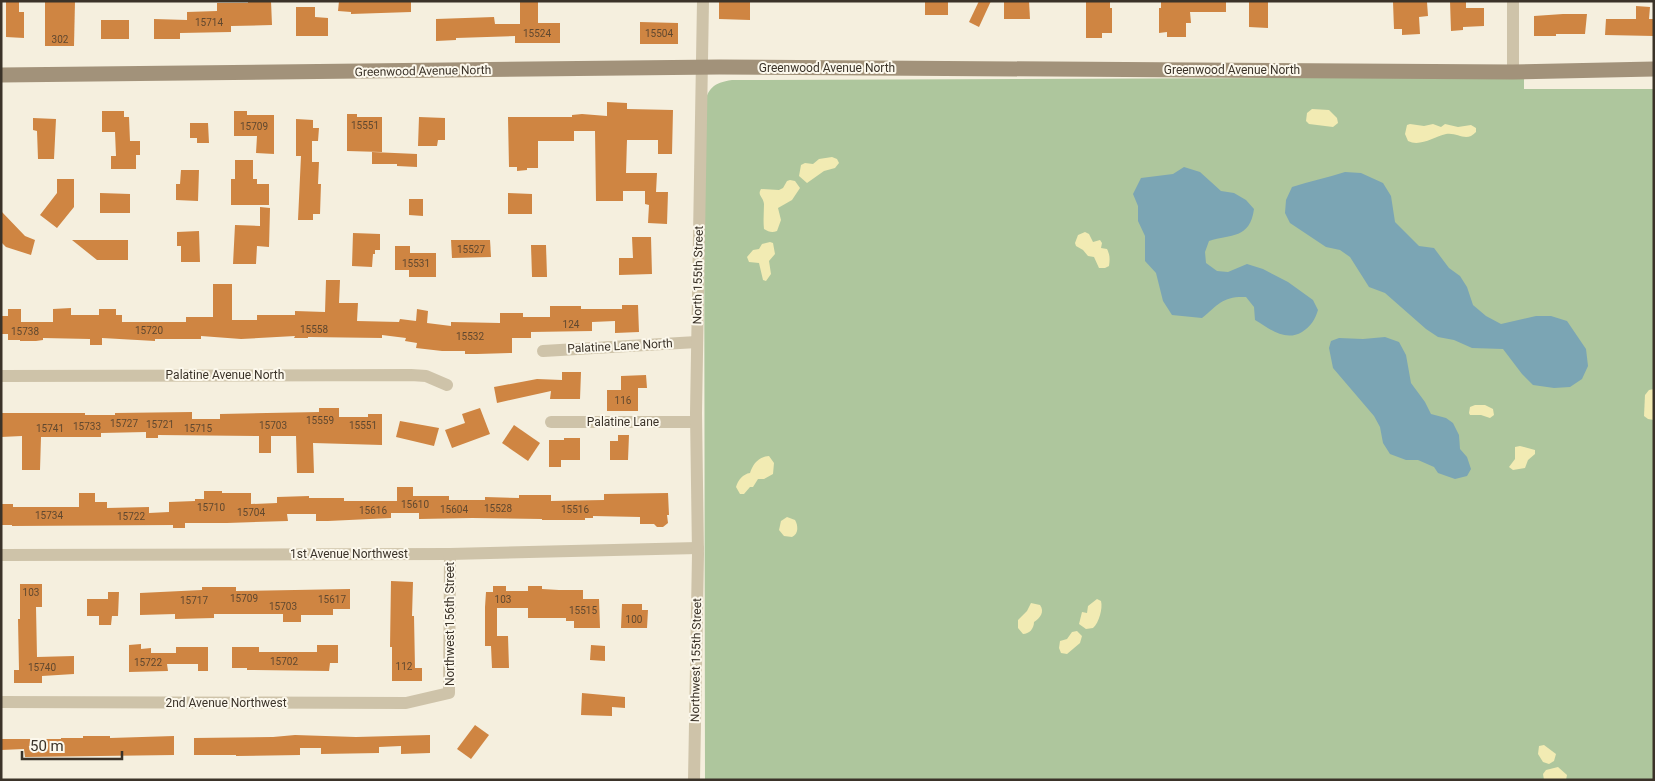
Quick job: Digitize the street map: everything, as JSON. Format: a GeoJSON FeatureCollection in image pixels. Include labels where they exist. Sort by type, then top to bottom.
{"type":"FeatureCollection","features":[{"type":"Feature","properties":{"kind":"street","name":"North 155th Street"},"geometry":{"type":"LineString","coordinates":[[698,548],[696,422],[703,1]]}},
{"type":"Feature","properties":{"kind":"street"},"geometry":{"type":"LineString","coordinates":[[1513,1],[1513,72]]}},
{"type":"Feature","properties":{"kind":"street","name":"Greenwood Avenue North"},"geometry":{"type":"LineString","coordinates":[[1,75],[702,67],[1513,72],[1654,69]]}},
{"type":"Feature","properties":{"kind":"street","name":"Palatine Lane North"},"geometry":{"type":"LineString","coordinates":[[543,351],[697,342]]}},
{"type":"Feature","properties":{"kind":"street","name":"Palatine Avenue North"},"geometry":{"type":"LineString","coordinates":[[1,376],[411,375],[426,376],[447,385]]}},
{"type":"Feature","properties":{"kind":"street","name":"Palatine Lane"},"geometry":{"type":"LineString","coordinates":[[551,422],[696,422]]}},
{"type":"Feature","properties":{"kind":"street","name":"1st Avenue Northwest"},"geometry":{"type":"LineString","coordinates":[[1,555],[450,554],[698,548]]}},
{"type":"Feature","properties":{"kind":"street","name":"Northwest 155th Street"},"geometry":{"type":"LineString","coordinates":[[694,776],[698,548]]}},
{"type":"Feature","properties":{"kind":"street","name":"Northwest 156th Street"},"geometry":{"type":"LineString","coordinates":[[449,693],[450,554]]}},
{"type":"Feature","properties":{"kind":"street","name":"2nd Avenue Northwest"},"geometry":{"type":"LineString","coordinates":[[1,702],[406,703],[449,693]]}},
{"type":"Feature","properties":{"kind":"green space"},"geometry":{"type":"Polygon","coordinates":[[[1524,77],[1524,89],[1654,89],[1654,780],[705,780],[704,106],[707,95],[712,87],[732,80],[1524,77]]]}},
{"type":"Feature","properties":{"kind":"sand"},"geometry":{"type":"Polygon","coordinates":[[[1312,109],[1329,110],[1337,118],[1338,123],[1333,127],[1309,124],[1306,121],[1307,113],[1312,109]]]}},
{"type":"Feature","properties":{"kind":"sand"},"geometry":{"type":"Polygon","coordinates":[[[1433,124],[1441,127],[1445,124],[1458,127],[1471,125],[1476,128],[1476,132],[1469,137],[1446,134],[1413,143],[1408,141],[1405,134],[1407,125],[1424,126],[1433,124]]]}},
{"type":"Feature","properties":{"kind":"sand"},"geometry":{"type":"Polygon","coordinates":[[[832,157],[837,159],[839,163],[835,168],[824,171],[807,183],[799,176],[801,165],[805,163],[813,164],[819,159],[832,157]]]}},
{"type":"Feature","properties":{"kind":"sand"},"geometry":{"type":"Polygon","coordinates":[[[790,180],[795,181],[800,188],[792,200],[778,208],[781,220],[777,231],[767,231],[764,229],[764,204],[760,191],[761,189],[779,190],[790,180]]]}},
{"type":"Feature","properties":{"kind":"sand"},"geometry":{"type":"Polygon","coordinates":[[[1085,232],[1089,234],[1093,242],[1100,240],[1102,243],[1101,248],[1107,249],[1110,257],[1109,266],[1099,268],[1094,257],[1088,256],[1076,246],[1075,243],[1078,235],[1085,232]]]}},
{"type":"Feature","properties":{"kind":"sand"},"geometry":{"type":"Polygon","coordinates":[[[773,243],[775,254],[769,261],[771,274],[766,281],[763,280],[759,263],[749,262],[747,257],[753,250],[759,249],[762,244],[773,243]]]}},
{"type":"Feature","properties":{"kind":"sand"},"geometry":{"type":"Polygon","coordinates":[[[1654,389],[1654,420],[1644,416],[1645,395],[1649,390],[1654,389]]]}},
{"type":"Feature","properties":{"kind":"sand"},"geometry":{"type":"Polygon","coordinates":[[[1485,405],[1493,409],[1494,415],[1490,418],[1481,415],[1470,415],[1470,407],[1485,405]]]}},
{"type":"Feature","properties":{"kind":"sand"},"geometry":{"type":"Polygon","coordinates":[[[1520,446],[1535,450],[1535,454],[1528,460],[1525,468],[1513,470],[1509,467],[1515,459],[1515,447],[1520,446]]]}},
{"type":"Feature","properties":{"kind":"sand"},"geometry":{"type":"Polygon","coordinates":[[[769,456],[774,463],[773,474],[764,479],[758,479],[753,487],[750,487],[744,494],[740,494],[736,487],[739,480],[750,473],[754,464],[759,459],[769,456]]]}},
{"type":"Feature","properties":{"kind":"sand"},"geometry":{"type":"Polygon","coordinates":[[[787,517],[795,520],[797,524],[797,532],[792,537],[784,536],[779,530],[781,521],[787,517]]]}},
{"type":"Feature","properties":{"kind":"sand"},"geometry":{"type":"Polygon","coordinates":[[[1097,599],[1101,601],[1099,619],[1093,628],[1086,629],[1079,624],[1082,612],[1087,613],[1088,606],[1097,599]]]}},
{"type":"Feature","properties":{"kind":"sand"},"geometry":{"type":"Polygon","coordinates":[[[1031,603],[1040,605],[1042,612],[1040,617],[1034,622],[1031,631],[1023,634],[1018,628],[1018,620],[1027,611],[1031,603]]]}},
{"type":"Feature","properties":{"kind":"sand"},"geometry":{"type":"Polygon","coordinates":[[[1077,631],[1082,636],[1080,643],[1067,654],[1061,653],[1059,648],[1060,641],[1067,639],[1072,632],[1077,631]]]}},
{"type":"Feature","properties":{"kind":"sand"},"geometry":{"type":"Polygon","coordinates":[[[1544,745],[1556,754],[1554,761],[1549,764],[1543,762],[1538,754],[1539,746],[1544,745]]]}},
{"type":"Feature","properties":{"kind":"sand"},"geometry":{"type":"Polygon","coordinates":[[[1558,767],[1567,775],[1566,780],[1544,780],[1543,774],[1546,770],[1558,767]]]}},
{"type":"Feature","properties":{"kind":"water"},"geometry":{"type":"Polygon","coordinates":[[[1184,167],[1200,172],[1221,191],[1234,193],[1246,200],[1254,209],[1252,219],[1244,230],[1232,236],[1209,241],[1205,252],[1206,263],[1217,271],[1228,272],[1247,264],[1263,269],[1288,282],[1313,300],[1318,310],[1316,317],[1305,330],[1290,336],[1272,330],[1255,320],[1254,307],[1246,297],[1226,300],[1202,318],[1172,315],[1163,301],[1156,273],[1145,261],[1145,236],[1138,221],[1138,206],[1133,194],[1141,178],[1173,174],[1184,167]]]}},
{"type":"Feature","properties":{"kind":"water"},"geometry":{"type":"Polygon","coordinates":[[[1345,172],[1361,173],[1383,183],[1391,196],[1395,222],[1419,246],[1434,248],[1449,268],[1460,276],[1467,287],[1473,305],[1486,316],[1501,324],[1536,316],[1551,316],[1567,321],[1586,349],[1588,366],[1582,379],[1570,387],[1554,388],[1533,385],[1503,349],[1472,348],[1454,340],[1438,337],[1426,329],[1385,293],[1369,287],[1350,257],[1340,250],[1326,247],[1290,223],[1285,213],[1286,200],[1292,187],[1345,172]]]}},
{"type":"Feature","properties":{"kind":"water"},"geometry":{"type":"Polygon","coordinates":[[[1385,337],[1399,342],[1406,355],[1411,383],[1431,414],[1446,418],[1453,423],[1459,435],[1460,449],[1467,457],[1471,469],[1467,476],[1455,479],[1438,473],[1434,467],[1418,460],[1406,460],[1390,454],[1383,443],[1380,427],[1374,416],[1333,368],[1329,348],[1331,341],[1339,338],[1363,339],[1385,337]]]}},
{"type":"Feature","properties":{"kind":"building"},"geometry":{"type":"Polygon","coordinates":[[[6,1],[19,1],[19,12],[24,12],[24,38],[6,37],[6,1]]]}},
{"type":"Feature","properties":{"kind":"building"},"geometry":{"type":"Polygon","coordinates":[[[45,1],[75,1],[74,46],[45,46],[45,1]]]}},
{"type":"Feature","properties":{"kind":"building"},"geometry":{"type":"Polygon","coordinates":[[[248,1],[271,1],[272,25],[231,26],[231,32],[180,33],[180,39],[154,39],[154,19],[187,20],[187,12],[217,11],[217,3],[248,3],[248,1]]]}},
{"type":"Feature","properties":{"kind":"building"},"geometry":{"type":"Polygon","coordinates":[[[339,1],[411,1],[411,12],[351,14],[351,12],[338,11],[339,1]]]}},
{"type":"Feature","properties":{"kind":"building"},"geometry":{"type":"Polygon","coordinates":[[[520,1],[538,1],[538,23],[560,23],[560,43],[515,43],[515,36],[456,38],[456,40],[436,41],[436,19],[494,17],[495,24],[520,24],[520,1]]]}},
{"type":"Feature","properties":{"kind":"building"},"geometry":{"type":"Polygon","coordinates":[[[719,1],[750,1],[750,20],[719,19],[719,1]]]}},
{"type":"Feature","properties":{"kind":"building"},"geometry":{"type":"Polygon","coordinates":[[[925,1],[948,1],[948,15],[925,15],[925,1]]]}},
{"type":"Feature","properties":{"kind":"building"},"geometry":{"type":"Polygon","coordinates":[[[979,1],[991,1],[979,27],[969,22],[979,1]]]}},
{"type":"Feature","properties":{"kind":"building"},"geometry":{"type":"Polygon","coordinates":[[[1004,1],[1029,1],[1030,19],[1004,19],[1004,1]]]}},
{"type":"Feature","properties":{"kind":"building"},"geometry":{"type":"Polygon","coordinates":[[[1086,1],[1110,1],[1110,8],[1112,8],[1112,33],[1102,33],[1102,38],[1086,38],[1086,1]]]}},
{"type":"Feature","properties":{"kind":"building"},"geometry":{"type":"Polygon","coordinates":[[[1161,1],[1226,1],[1226,12],[1190,12],[1191,23],[1186,23],[1186,37],[1167,37],[1167,32],[1159,33],[1159,8],[1161,8],[1161,1]]]}},
{"type":"Feature","properties":{"kind":"building"},"geometry":{"type":"Polygon","coordinates":[[[1249,1],[1268,1],[1268,28],[1249,27],[1249,1]]]}},
{"type":"Feature","properties":{"kind":"building"},"geometry":{"type":"Polygon","coordinates":[[[1450,1],[1466,1],[1466,8],[1484,8],[1484,26],[1463,27],[1463,30],[1451,31],[1450,1]]]}},
{"type":"Feature","properties":{"kind":"building"},"geometry":{"type":"Polygon","coordinates":[[[1393,2],[1427,2],[1428,16],[1419,17],[1420,34],[1402,35],[1402,29],[1394,29],[1393,2]]]}},
{"type":"Feature","properties":{"kind":"building"},"geometry":{"type":"Polygon","coordinates":[[[1636,6],[1650,7],[1649,19],[1654,19],[1654,36],[1605,35],[1606,19],[1636,19],[1636,6]]]}},
{"type":"Feature","properties":{"kind":"building"},"geometry":{"type":"Polygon","coordinates":[[[296,7],[315,7],[315,17],[328,18],[328,36],[296,36],[296,7]]]}},
{"type":"Feature","properties":{"kind":"building"},"geometry":{"type":"Polygon","coordinates":[[[1587,14],[1585,34],[1534,36],[1534,16],[1587,14]]]}},
{"type":"Feature","properties":{"kind":"building"},"geometry":{"type":"Polygon","coordinates":[[[101,20],[129,20],[129,39],[101,39],[101,20]]]}},
{"type":"Feature","properties":{"kind":"building"},"geometry":{"type":"Polygon","coordinates":[[[640,22],[678,23],[678,44],[640,44],[640,22]]]}},
{"type":"Feature","properties":{"kind":"building"},"geometry":{"type":"Polygon","coordinates":[[[607,102],[627,103],[627,109],[673,110],[672,154],[658,154],[658,140],[627,140],[626,173],[657,173],[656,192],[668,192],[667,224],[648,223],[649,205],[645,204],[645,191],[623,191],[623,201],[596,201],[595,131],[574,131],[574,141],[538,141],[538,168],[527,168],[527,170],[517,171],[517,167],[509,167],[508,117],[572,117],[572,115],[582,114],[607,116],[607,102]]]}},
{"type":"Feature","properties":{"kind":"building"},"geometry":{"type":"Polygon","coordinates":[[[102,111],[124,111],[124,117],[129,117],[130,141],[140,141],[140,155],[136,155],[136,169],[111,169],[111,156],[116,156],[115,132],[102,132],[102,111]]]}},
{"type":"Feature","properties":{"kind":"building"},"geometry":{"type":"Polygon","coordinates":[[[234,111],[247,111],[247,115],[274,115],[274,154],[256,153],[257,136],[234,136],[234,111]]]}},
{"type":"Feature","properties":{"kind":"building"},"geometry":{"type":"Polygon","coordinates":[[[347,114],[357,114],[357,117],[382,117],[382,152],[347,151],[347,114]]]}},
{"type":"Feature","properties":{"kind":"building"},"geometry":{"type":"Polygon","coordinates":[[[419,117],[445,118],[445,140],[438,140],[437,146],[418,146],[419,117]]]}},
{"type":"Feature","properties":{"kind":"building"},"geometry":{"type":"Polygon","coordinates":[[[33,118],[56,119],[54,159],[38,159],[37,131],[33,130],[33,118]]]}},
{"type":"Feature","properties":{"kind":"building"},"geometry":{"type":"Polygon","coordinates":[[[296,119],[313,120],[313,128],[319,128],[318,141],[312,141],[312,162],[319,162],[318,184],[321,184],[320,214],[313,214],[313,220],[298,220],[301,156],[296,156],[296,119]]]}},
{"type":"Feature","properties":{"kind":"building"},"geometry":{"type":"Polygon","coordinates":[[[190,123],[208,123],[209,143],[197,143],[197,138],[190,138],[190,123]]]}},
{"type":"Feature","properties":{"kind":"building"},"geometry":{"type":"Polygon","coordinates":[[[372,152],[417,154],[417,167],[397,166],[397,164],[372,164],[372,152]]]}},
{"type":"Feature","properties":{"kind":"building"},"geometry":{"type":"Polygon","coordinates":[[[235,160],[253,160],[253,179],[257,179],[257,184],[269,184],[269,205],[231,205],[231,179],[235,179],[235,160]]]}},
{"type":"Feature","properties":{"kind":"building"},"geometry":{"type":"Polygon","coordinates":[[[181,170],[199,170],[198,201],[176,200],[176,184],[180,184],[181,170]]]}},
{"type":"Feature","properties":{"kind":"building"},"geometry":{"type":"Polygon","coordinates":[[[57,179],[74,179],[74,207],[57,228],[40,215],[57,193],[57,179]]]}},
{"type":"Feature","properties":{"kind":"building"},"geometry":{"type":"Polygon","coordinates":[[[100,193],[130,194],[130,213],[100,213],[100,193]]]}},
{"type":"Feature","properties":{"kind":"building"},"geometry":{"type":"Polygon","coordinates":[[[508,193],[532,194],[532,214],[508,214],[508,193]]]}},
{"type":"Feature","properties":{"kind":"building"},"geometry":{"type":"Polygon","coordinates":[[[409,199],[423,199],[423,216],[409,215],[409,199]]]}},
{"type":"Feature","properties":{"kind":"building"},"geometry":{"type":"Polygon","coordinates":[[[260,207],[270,208],[269,247],[257,246],[256,264],[233,264],[235,225],[260,226],[260,207]]]}},
{"type":"Feature","properties":{"kind":"building"},"geometry":{"type":"Polygon","coordinates":[[[1,211],[25,236],[35,240],[31,255],[6,247],[1,242],[1,211]]]}},
{"type":"Feature","properties":{"kind":"building"},"geometry":{"type":"Polygon","coordinates":[[[199,231],[200,262],[181,262],[181,246],[177,246],[177,232],[199,231]]]}},
{"type":"Feature","properties":{"kind":"building"},"geometry":{"type":"Polygon","coordinates":[[[353,233],[380,234],[380,250],[375,250],[375,254],[373,254],[372,267],[352,266],[353,233]]]}},
{"type":"Feature","properties":{"kind":"building"},"geometry":{"type":"Polygon","coordinates":[[[632,237],[651,237],[652,274],[619,275],[619,258],[633,258],[632,237]]]}},
{"type":"Feature","properties":{"kind":"building"},"geometry":{"type":"Polygon","coordinates":[[[72,240],[128,240],[128,260],[97,260],[72,240]]]}},
{"type":"Feature","properties":{"kind":"building"},"geometry":{"type":"Polygon","coordinates":[[[451,240],[490,240],[491,257],[452,258],[451,240]]]}},
{"type":"Feature","properties":{"kind":"building"},"geometry":{"type":"Polygon","coordinates":[[[531,245],[546,245],[547,277],[532,277],[531,245]]]}},
{"type":"Feature","properties":{"kind":"building"},"geometry":{"type":"Polygon","coordinates":[[[395,246],[410,246],[410,253],[436,253],[436,277],[409,277],[409,270],[395,270],[395,246]]]}},
{"type":"Feature","properties":{"kind":"building"},"geometry":{"type":"Polygon","coordinates":[[[326,280],[340,280],[339,303],[358,303],[357,321],[399,322],[400,319],[416,321],[417,309],[428,311],[427,323],[451,326],[451,322],[500,323],[500,313],[523,313],[523,317],[550,317],[550,306],[581,306],[581,309],[622,309],[622,305],[638,305],[639,332],[615,333],[615,321],[592,322],[592,331],[531,332],[531,338],[512,338],[512,353],[477,354],[465,354],[465,351],[416,348],[417,343],[405,341],[406,338],[382,335],[382,338],[294,338],[295,336],[241,339],[201,336],[201,339],[155,339],[155,341],[102,338],[102,345],[90,345],[90,339],[43,338],[43,340],[36,341],[20,341],[8,340],[8,334],[1,334],[1,316],[8,316],[8,309],[21,309],[21,322],[53,322],[53,309],[71,308],[71,315],[99,315],[99,309],[116,309],[116,315],[122,315],[122,322],[186,322],[186,317],[213,317],[213,284],[232,284],[232,320],[257,320],[257,315],[295,315],[295,311],[325,312],[326,280]]]}},
{"type":"Feature","properties":{"kind":"building"},"geometry":{"type":"Polygon","coordinates":[[[562,372],[581,372],[580,399],[550,399],[551,391],[497,403],[494,387],[537,379],[562,380],[562,372]]]}},
{"type":"Feature","properties":{"kind":"building"},"geometry":{"type":"Polygon","coordinates":[[[646,375],[647,388],[638,388],[638,411],[607,411],[607,390],[621,390],[621,376],[646,375]]]}},
{"type":"Feature","properties":{"kind":"building"},"geometry":{"type":"Polygon","coordinates":[[[319,408],[339,408],[339,417],[368,417],[368,414],[382,414],[382,445],[313,443],[314,473],[297,473],[296,436],[271,436],[271,453],[259,453],[259,436],[158,435],[158,438],[146,438],[146,432],[101,433],[101,437],[41,437],[40,470],[22,470],[22,436],[1,437],[1,413],[115,415],[115,413],[192,412],[192,419],[220,419],[220,414],[319,412],[319,408]]]}},
{"type":"Feature","properties":{"kind":"building"},"geometry":{"type":"Polygon","coordinates":[[[480,408],[490,434],[452,448],[445,430],[465,423],[462,414],[480,408]]]}},
{"type":"Feature","properties":{"kind":"building"},"geometry":{"type":"Polygon","coordinates":[[[400,421],[439,428],[434,446],[396,437],[400,421]]]}},
{"type":"Feature","properties":{"kind":"building"},"geometry":{"type":"Polygon","coordinates":[[[514,425],[540,443],[528,461],[502,443],[514,425]]]}},
{"type":"Feature","properties":{"kind":"building"},"geometry":{"type":"Polygon","coordinates":[[[618,435],[629,435],[628,460],[610,460],[610,441],[618,441],[618,435]]]}},
{"type":"Feature","properties":{"kind":"building"},"geometry":{"type":"Polygon","coordinates":[[[564,438],[580,438],[580,460],[561,460],[561,467],[549,467],[549,440],[564,440],[564,438]]]}},
{"type":"Feature","properties":{"kind":"building"},"geometry":{"type":"Polygon","coordinates":[[[397,487],[413,487],[413,496],[449,496],[449,500],[485,500],[485,497],[519,498],[519,495],[551,495],[551,501],[604,500],[604,494],[668,493],[669,515],[667,515],[668,523],[663,527],[657,527],[654,524],[640,524],[640,517],[593,516],[593,518],[585,518],[585,520],[419,519],[419,513],[391,513],[391,518],[328,521],[316,521],[316,514],[287,514],[288,521],[185,523],[185,528],[173,528],[173,525],[1,525],[1,504],[13,504],[13,507],[79,507],[79,493],[95,493],[95,502],[107,502],[107,508],[149,507],[149,513],[169,512],[169,502],[204,499],[204,491],[251,493],[251,504],[277,503],[277,497],[309,496],[309,498],[344,498],[344,501],[397,501],[397,487]]]}},
{"type":"Feature","properties":{"kind":"building"},"geometry":{"type":"Polygon","coordinates":[[[391,581],[413,582],[412,616],[414,616],[415,668],[422,668],[422,681],[392,681],[392,647],[390,647],[391,581]]]}},
{"type":"Feature","properties":{"kind":"building"},"geometry":{"type":"Polygon","coordinates":[[[20,584],[42,584],[42,607],[36,607],[37,657],[74,656],[74,674],[42,676],[42,683],[14,683],[14,670],[19,670],[18,619],[20,619],[20,584]]]}},
{"type":"Feature","properties":{"kind":"building"},"geometry":{"type":"Polygon","coordinates":[[[493,586],[506,586],[506,591],[528,591],[528,586],[542,586],[542,589],[583,590],[583,599],[599,599],[600,628],[574,628],[574,621],[566,621],[566,618],[528,618],[528,608],[497,608],[497,636],[508,636],[509,668],[492,668],[491,646],[485,646],[485,607],[486,592],[493,592],[493,586]]]}},
{"type":"Feature","properties":{"kind":"building"},"geometry":{"type":"Polygon","coordinates":[[[202,587],[236,587],[236,591],[350,589],[350,609],[333,609],[333,615],[301,615],[301,622],[283,622],[283,614],[214,614],[214,618],[175,619],[175,614],[140,615],[140,593],[202,590],[202,587]]]}},
{"type":"Feature","properties":{"kind":"building"},"geometry":{"type":"Polygon","coordinates":[[[108,592],[119,592],[118,616],[112,616],[111,625],[99,625],[99,616],[87,616],[87,599],[108,599],[108,592]]]}},
{"type":"Feature","properties":{"kind":"building"},"geometry":{"type":"Polygon","coordinates":[[[622,604],[642,604],[642,610],[648,610],[647,628],[621,628],[622,604]]]}},
{"type":"Feature","properties":{"kind":"building"},"geometry":{"type":"Polygon","coordinates":[[[141,644],[141,649],[151,648],[151,653],[176,653],[176,647],[208,647],[208,671],[198,671],[198,664],[167,664],[168,671],[129,672],[129,645],[141,644]]]}},
{"type":"Feature","properties":{"kind":"building"},"geometry":{"type":"Polygon","coordinates":[[[317,645],[338,645],[338,663],[330,663],[329,671],[247,670],[247,668],[232,668],[232,647],[259,647],[259,652],[317,652],[317,645]]]}},
{"type":"Feature","properties":{"kind":"building"},"geometry":{"type":"Polygon","coordinates":[[[591,645],[605,646],[605,661],[590,660],[591,645]]]}},
{"type":"Feature","properties":{"kind":"building"},"geometry":{"type":"Polygon","coordinates":[[[582,693],[625,697],[625,708],[612,707],[612,716],[581,715],[582,693]]]}},
{"type":"Feature","properties":{"kind":"building"},"geometry":{"type":"Polygon","coordinates":[[[475,725],[489,735],[471,759],[457,749],[475,725]]]}},
{"type":"Feature","properties":{"kind":"building"},"geometry":{"type":"Polygon","coordinates":[[[295,735],[356,737],[430,735],[430,753],[401,754],[401,746],[379,747],[379,753],[321,754],[321,748],[300,748],[300,755],[194,755],[194,738],[295,735]]]}},
{"type":"Feature","properties":{"kind":"building"},"geometry":{"type":"Polygon","coordinates":[[[83,736],[110,736],[110,738],[174,736],[174,755],[25,757],[24,749],[1,750],[1,739],[61,739],[83,738],[83,736]]]}}]}
